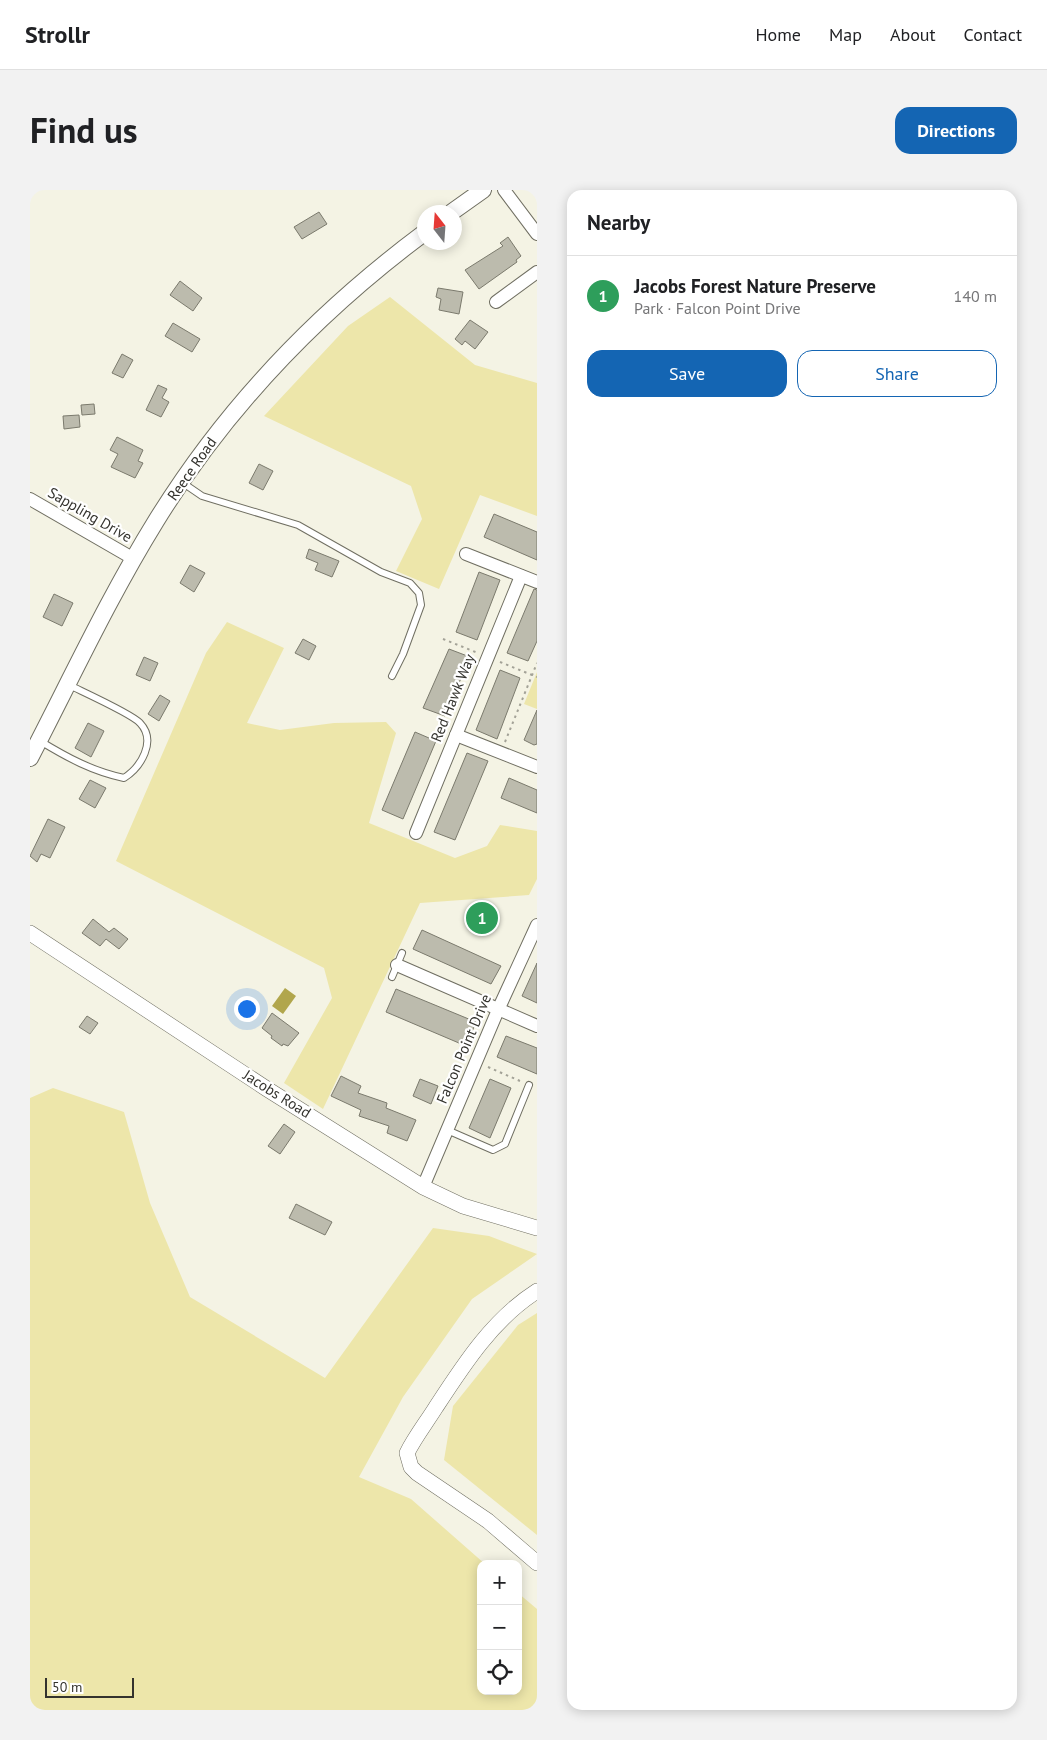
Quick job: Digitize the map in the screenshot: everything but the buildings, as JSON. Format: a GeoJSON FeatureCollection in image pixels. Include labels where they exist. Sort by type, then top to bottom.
{"type":"FeatureCollection","features":[{"type":"Feature","properties":{"kind":"main road"},"geometry":{"type":"LineString","coordinates":[[462,205],[483,190]]}},
{"type":"Feature","properties":{"kind":"main road","name":"Reece Road"},"geometry":{"type":"LineString","coordinates":[[30,758],[134,559],[156,521],[221,429],[288,351],[368,277],[417,238]]}},
{"type":"Feature","properties":{"kind":"street"},"geometry":{"type":"LineString","coordinates":[[504,190],[537,234]]}},
{"type":"Feature","properties":{"kind":"street"},"geometry":{"type":"LineString","coordinates":[[496,302],[537,272]]}},
{"type":"Feature","properties":{"kind":"street","name":"Sappling Drive"},"geometry":{"type":"LineString","coordinates":[[30,499],[134,559]]}},
{"type":"Feature","properties":{"kind":"street"},"geometry":{"type":"LineString","coordinates":[[466,554],[537,582]]}},
{"type":"Feature","properties":{"kind":"street","name":"Red Hawk Way"},"geometry":{"type":"LineString","coordinates":[[416,833],[521,576]]}},
{"type":"Feature","properties":{"kind":"street"},"geometry":{"type":"LineString","coordinates":[[456,735],[537,768]]}},
{"type":"Feature","properties":{"kind":"street","name":"Falcon Point Drive"},"geometry":{"type":"LineString","coordinates":[[423,1187],[498,1010],[537,925]]}},
{"type":"Feature","properties":{"kind":"street","name":"Jacobs Road"},"geometry":{"type":"LineString","coordinates":[[30,933],[268,1089],[423,1187],[471,1209],[537,1228]]}},
{"type":"Feature","properties":{"kind":"street"},"geometry":{"type":"LineString","coordinates":[[397,965],[537,1026]]}},
{"type":"Feature","properties":{"kind":"street"},"geometry":{"type":"LineString","coordinates":[[537,1291],[518,1305],[485,1337],[464,1365],[407,1454],[408,1460],[417,1473],[488,1520],[537,1563]]}},
{"type":"Feature","properties":{"kind":"lane"},"geometry":{"type":"LineString","coordinates":[[182,483],[202,496],[298,525],[382,572],[410,583],[420,593],[421,605],[403,654],[392,676]]}},
{"type":"Feature","properties":{"kind":"lane"},"geometry":{"type":"LineString","coordinates":[[39,741],[71,760],[101,773],[124,778],[135,771],[145,753],[148,735],[140,722],[68,684]]}},
{"type":"Feature","properties":{"kind":"lane"},"geometry":{"type":"LineString","coordinates":[[447,1130],[493,1150],[499,1149],[505,1144],[529,1085]]}},
{"type":"Feature","properties":{"kind":"path"},"geometry":{"type":"LineString","coordinates":[[443,639],[482,655]]}},
{"type":"Feature","properties":{"kind":"path"},"geometry":{"type":"LineString","coordinates":[[493,659],[537,677]]}},
{"type":"Feature","properties":{"kind":"path"},"geometry":{"type":"LineString","coordinates":[[503,746],[537,663]]}},
{"type":"Feature","properties":{"kind":"path"},"geometry":{"type":"LineString","coordinates":[[488,1067],[529,1085]]}},
{"type":"Feature","properties":{"kind":"shaded area"},"geometry":{"type":"Polygon","coordinates":[[[390,297],[475,365],[537,383],[537,516],[480,495],[439,589],[396,571],[422,519],[411,486],[264,416],[348,326],[390,297]]]}},
{"type":"Feature","properties":{"kind":"shaded area"},"geometry":{"type":"Polygon","coordinates":[[[227,622],[284,648],[247,723],[280,730],[334,723],[386,722],[396,733],[369,823],[455,858],[487,846],[500,825],[537,831],[537,879],[529,895],[420,903],[323,1109],[284,1083],[332,998],[324,968],[116,861],[206,653],[227,622]]]}},
{"type":"Feature","properties":{"kind":"shaded area"},"geometry":{"type":"Polygon","coordinates":[[[537,672],[537,709],[524,704],[537,672]]]}},
{"type":"Feature","properties":{"kind":"shaded area"},"geometry":{"type":"Polygon","coordinates":[[[285,988],[296,996],[283,1014],[272,1006],[285,988]]]}},
{"type":"Feature","properties":{"kind":"shaded area"},"geometry":{"type":"Polygon","coordinates":[[[53,1088],[124,1112],[150,1203],[190,1297],[325,1378],[433,1228],[489,1236],[537,1254],[472,1299],[403,1397],[359,1477],[411,1499],[480,1560],[477,1560],[477,1695],[522,1695],[522,1596],[537,1609],[537,1710],[30,1710],[30,1098],[53,1088]]]}},
{"type":"Feature","properties":{"kind":"shaded area"},"geometry":{"type":"Polygon","coordinates":[[[537,1313],[537,1535],[444,1460],[453,1406],[518,1325],[537,1313]]]}},
{"type":"Feature","properties":{"kind":"place","name":"Jacobs Forest Nature Preserve"},"geometry":{"type":"Point","coordinates":[482,918]}}]}
